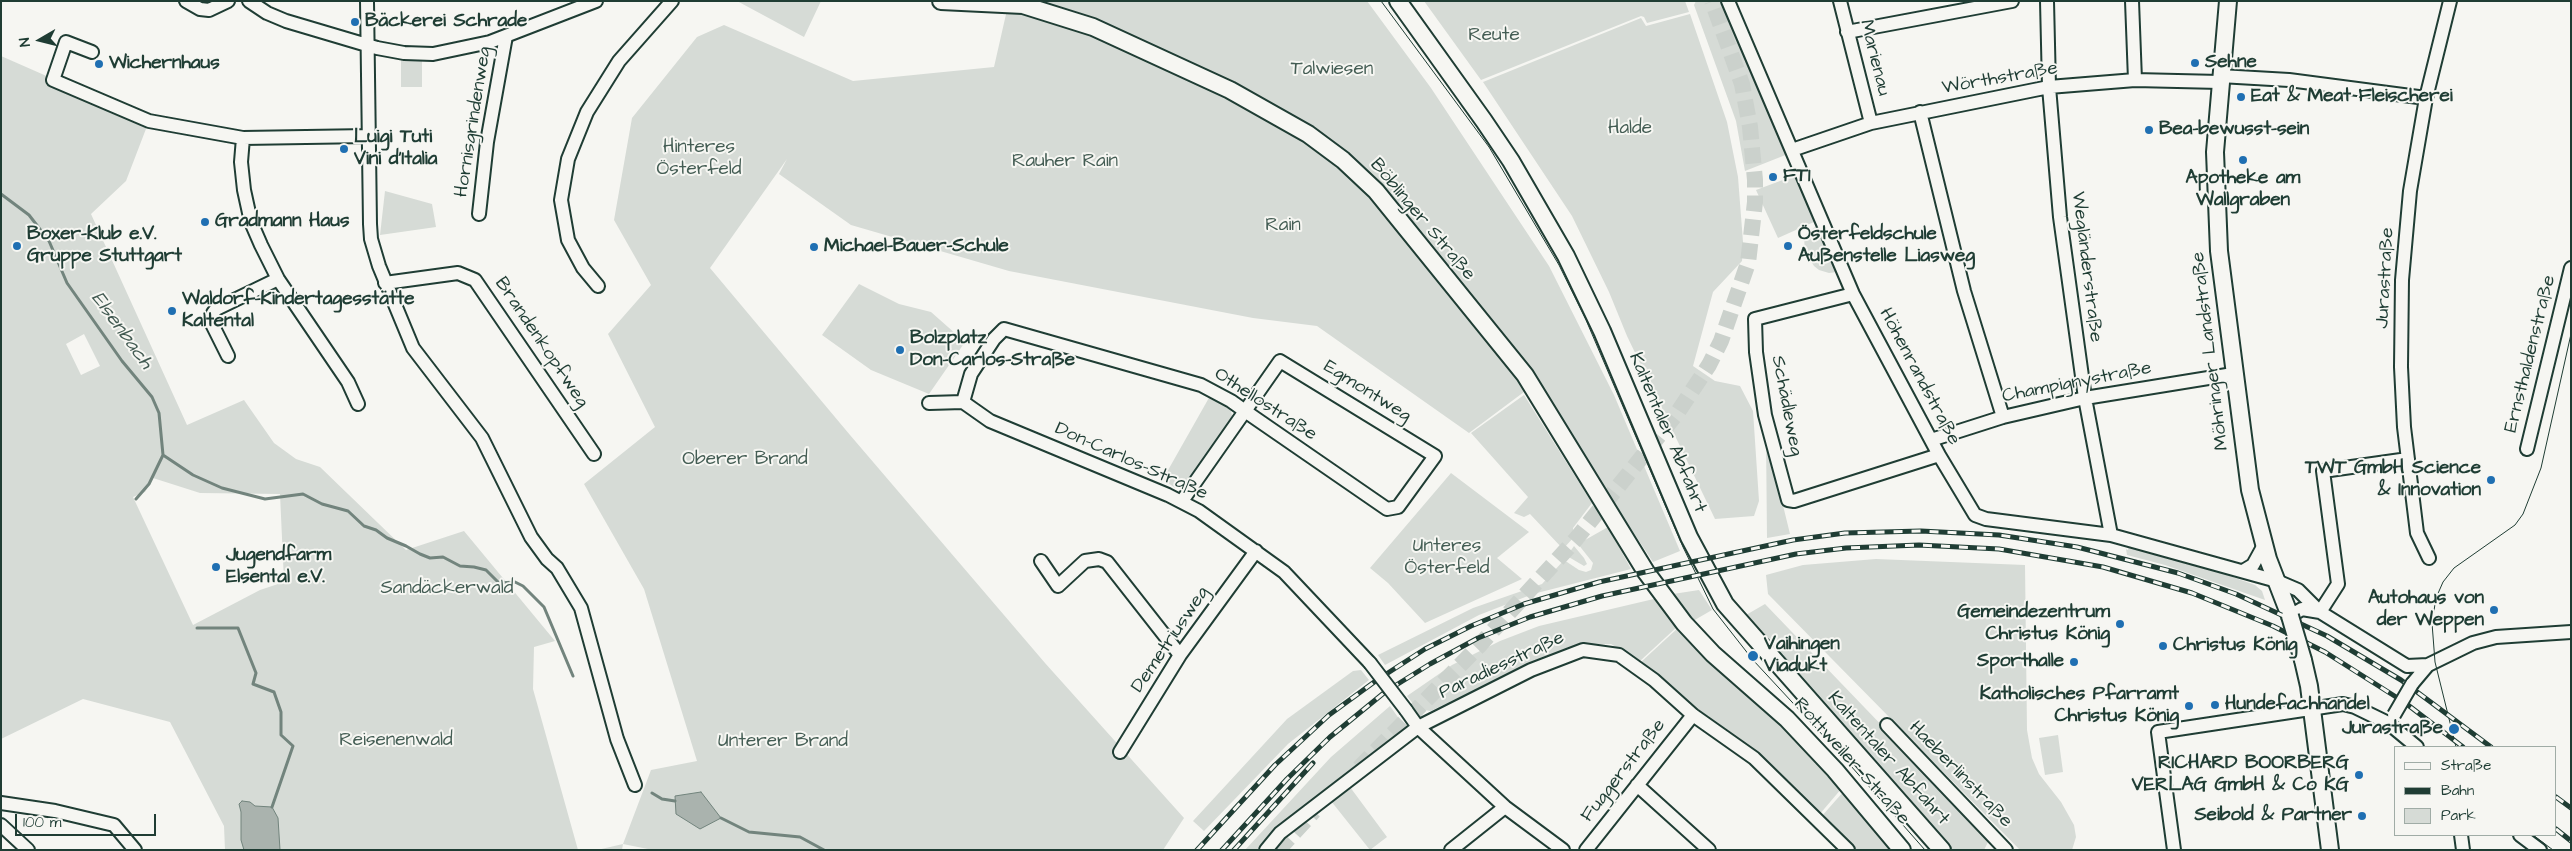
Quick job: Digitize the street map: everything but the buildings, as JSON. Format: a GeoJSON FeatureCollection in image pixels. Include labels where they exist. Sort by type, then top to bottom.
{"type":"FeatureCollection","features":[{"type":"Feature","properties":{"kind":"main road","name":"Böblinger Straße"},"geometry":{"type":"LineString","coordinates":[[941,1],[1023,5],[1093,27],[1230,90],[1308,134],[1343,160],[1376,191],[1525,375],[1646,572]]}},
{"type":"Feature","properties":{"kind":"main road","name":"Kaltentaler Abfahrt"},"geometry":{"type":"LineString","coordinates":[[1398,1],[1490,129],[1566,256],[1602,331],[1689,537],[1725,604],[1942,850]]}},
{"type":"Feature","properties":{"kind":"main road","name":"Möhringer Landstraße"},"geometry":{"type":"LineString","coordinates":[[2228,1],[2215,152],[2216,221],[2233,374],[2245,464],[2264,545],[2277,580],[2293,610],[2309,686],[2330,850]]}},
{"type":"Feature","properties":{"kind":"main road","name":"Rottweiler Straße"},"geometry":{"type":"LineString","coordinates":[[1646,572],[1693,634],[1787,720],[1835,770],[1902,850]]}},
{"type":"Feature","properties":{"kind":"street"},"geometry":{"type":"LineString","coordinates":[[186,1],[200,9],[209,10],[228,1]]}},
{"type":"Feature","properties":{"kind":"street"},"geometry":{"type":"LineString","coordinates":[[249,1],[267,13],[286,21],[390,51],[433,54],[470,47],[506,36],[596,1]]}},
{"type":"Feature","properties":{"kind":"street"},"geometry":{"type":"LineString","coordinates":[[367,1],[371,239],[385,283],[413,348],[482,438],[531,537],[547,559],[557,568],[581,608],[617,739],[635,785]]}},
{"type":"Feature","properties":{"kind":"street"},"geometry":{"type":"LineString","coordinates":[[598,286],[583,268],[568,240],[561,200],[568,159],[587,112],[619,61],[672,1]]}},
{"type":"Feature","properties":{"kind":"street","name":"Höhenrandstraße"},"geometry":{"type":"LineString","coordinates":[[1728,1],[1853,294],[1939,455],[1971,510],[1980,518],[2110,535],[2277,580],[2298,590],[2320,612],[2407,666]]}},
{"type":"Feature","properties":{"kind":"street","name":"Marienau"},"geometry":{"type":"LineString","coordinates":[[1840,1],[1871,123]]}},
{"type":"Feature","properties":{"kind":"street"},"geometry":{"type":"LineString","coordinates":[[1848,32],[2012,1]]}},
{"type":"Feature","properties":{"kind":"street","name":"Wegländerstraße"},"geometry":{"type":"LineString","coordinates":[[2047,1],[2049,87],[2060,217],[2084,398],[2110,535]]}},
{"type":"Feature","properties":{"kind":"street"},"geometry":{"type":"LineString","coordinates":[[2132,1],[2135,80]]}},
{"type":"Feature","properties":{"kind":"street","name":"Jurastraße"},"geometry":{"type":"LineString","coordinates":[[2429,558],[2418,533],[2408,459],[2402,367],[2402,280],[2410,191],[2426,98],[2450,1]]}},
{"type":"Feature","properties":{"kind":"street","name":"Hornisgrindenweg"},"geometry":{"type":"LineString","coordinates":[[479,214],[488,142],[506,36]]}},
{"type":"Feature","properties":{"kind":"street"},"geometry":{"type":"LineString","coordinates":[[92,52],[66,42],[53,80],[149,121],[243,138],[369,136]]}},
{"type":"Feature","properties":{"kind":"street","name":"Wörthstraße"},"geometry":{"type":"LineString","coordinates":[[1792,150],[1871,123],[2049,87],[2135,80],[2289,80],[2426,98]]}},
{"type":"Feature","properties":{"kind":"street"},"geometry":{"type":"LineString","coordinates":[[1920,112],[1964,291],[2003,417]]}},
{"type":"Feature","properties":{"kind":"street"},"geometry":{"type":"LineString","coordinates":[[243,138],[242,176],[251,222],[278,279],[348,382],[358,404]]}},
{"type":"Feature","properties":{"kind":"street","name":"Ernsthaldenstraße"},"geometry":{"type":"LineString","coordinates":[[2527,449],[2571,268]]}},
{"type":"Feature","properties":{"kind":"street","name":"Brandenkopfweg"},"geometry":{"type":"LineString","coordinates":[[385,283],[458,273],[476,280],[594,454]]}},
{"type":"Feature","properties":{"kind":"street"},"geometry":{"type":"LineString","coordinates":[[228,356],[214,328],[213,313],[216,309],[278,279]]}},
{"type":"Feature","properties":{"kind":"street","name":"Schädleweg"},"geometry":{"type":"LineString","coordinates":[[1853,294],[1755,319],[1756,352],[1765,414],[1788,500],[1794,501],[1939,455]]}},
{"type":"Feature","properties":{"kind":"street","name":"Othellostraße"},"geometry":{"type":"LineString","coordinates":[[963,402],[971,374],[994,339],[1004,329],[1202,385],[1246,411],[1387,509],[1398,507],[1435,456]]}},
{"type":"Feature","properties":{"kind":"street","name":"Egmontweg"},"geometry":{"type":"LineString","coordinates":[[1246,411],[1280,360],[1435,456]]}},
{"type":"Feature","properties":{"kind":"street","name":"Champignystraße"},"geometry":{"type":"LineString","coordinates":[[1931,440],[2003,417],[2084,398],[2233,374]]}},
{"type":"Feature","properties":{"kind":"street"},"geometry":{"type":"LineString","coordinates":[[928,403],[963,402]]}},
{"type":"Feature","properties":{"kind":"street","name":"Don-Carlos-Straße"},"geometry":{"type":"LineString","coordinates":[[963,402],[990,422],[1182,501],[1256,551],[1284,572],[1314,600],[1370,663],[1418,727],[1505,807],[1563,850]]}},
{"type":"Feature","properties":{"kind":"street"},"geometry":{"type":"LineString","coordinates":[[1182,501],[1246,411]]}},
{"type":"Feature","properties":{"kind":"street"},"geometry":{"type":"LineString","coordinates":[[2293,610],[2320,612],[2338,584],[2323,471],[2408,459]]}},
{"type":"Feature","properties":{"kind":"street"},"geometry":{"type":"LineString","coordinates":[[2243,571],[2253,565],[2264,545]]}},
{"type":"Feature","properties":{"kind":"street","name":"Demetriusweg"},"geometry":{"type":"LineString","coordinates":[[1120,752],[1180,655],[1256,551]]}},
{"type":"Feature","properties":{"kind":"street"},"geometry":{"type":"LineString","coordinates":[[1041,562],[1058,586],[1085,561],[1099,559],[1107,562],[1180,655]]}},
{"type":"Feature","properties":{"kind":"street"},"geometry":{"type":"LineString","coordinates":[[2391,719],[2412,684],[2428,666],[2467,646],[2496,637],[2571,632]]}},
{"type":"Feature","properties":{"kind":"street","name":"Paradiesstraße"},"geometry":{"type":"LineString","coordinates":[[1266,850],[1280,833],[1418,727],[1531,670],[1583,650],[1619,655],[1654,680],[1693,715],[1754,758],[1848,850]]}},
{"type":"Feature","properties":{"kind":"street"},"geometry":{"type":"LineString","coordinates":[[2412,684],[2407,666],[2428,666]]}},
{"type":"Feature","properties":{"kind":"street"},"geometry":{"type":"LineString","coordinates":[[2174,850],[2158,732],[2343,704],[2391,719],[2416,746]]}},
{"type":"Feature","properties":{"kind":"street","name":"Fuggerstraße"},"geometry":{"type":"LineString","coordinates":[[1586,850],[1693,715]]}},
{"type":"Feature","properties":{"kind":"street","name":"Haeberlinstraße"},"geometry":{"type":"LineString","coordinates":[[1887,725],[2006,850]]}},
{"type":"Feature","properties":{"kind":"street"},"geometry":{"type":"LineString","coordinates":[[1638,785],[1709,850]]}},
{"type":"Feature","properties":{"kind":"street"},"geometry":{"type":"LineString","coordinates":[[1,803],[56,812],[114,825],[135,850]]}},
{"type":"Feature","properties":{"kind":"street"},"geometry":{"type":"LineString","coordinates":[[1451,850],[1505,807]]}},
{"type":"Feature","properties":{"kind":"street"},"geometry":{"type":"LineString","coordinates":[[1,825],[28,850]]}},
{"type":"Feature","properties":{"kind":"street"},"geometry":{"type":"LineString","coordinates":[[2462,836],[2463,850]]}},
{"type":"Feature","properties":{"kind":"street"},"geometry":{"type":"LineString","coordinates":[[2521,836],[2540,850]]}},
{"type":"Feature","properties":{"kind":"green space"},"geometry":{"type":"Polygon","coordinates":[[[737,1],[821,1],[804,37],[737,1]]]}},
{"type":"Feature","properties":{"kind":"green space"},"geometry":{"type":"Polygon","coordinates":[[[1009,1],[1367,1],[1431,88],[1549,266],[1614,395],[1680,551],[1653,562],[1582,455],[1532,386],[1469,433],[1317,326],[1253,318],[1009,271],[851,225],[779,174],[787,159],[710,268],[1045,663],[1184,818],[1163,850],[653,850],[623,844],[651,770],[697,761],[644,589],[584,484],[655,427],[608,334],[651,285],[614,220],[632,118],[697,37],[724,25],[853,81],[994,67],[1009,1]]]}},
{"type":"Feature","properties":{"kind":"green space","name":"Reute"},"geometry":{"type":"Polygon","coordinates":[[[1424,1],[1685,1],[1689,12],[1647,23],[1644,17],[1641,16],[1481,80],[1424,1]]]}},
{"type":"Feature","properties":{"kind":"green space"},"geometry":{"type":"Polygon","coordinates":[[[1696,1],[1720,1],[1788,154],[1745,171],[1736,121],[1694,5],[1696,1]]]}},
{"type":"Feature","properties":{"kind":"green space","name":"Halde"},"geometry":{"type":"Polygon","coordinates":[[[1690,14],[1727,122],[1738,177],[1743,242],[1742,261],[1713,292],[1693,366],[1715,381],[1740,386],[1753,411],[1759,501],[1754,516],[1715,519],[1572,216],[1483,82],[1641,18],[1646,26],[1690,14]]]}},
{"type":"Feature","properties":{"kind":"green space"},"geometry":{"type":"Polygon","coordinates":[[[1,56],[149,121],[126,181],[91,214],[187,425],[244,400],[274,443],[296,459],[320,467],[406,550],[464,531],[555,641],[534,647],[533,689],[578,850],[225,850],[224,826],[170,722],[83,699],[1,739],[1,56]],[[84,334],[66,344],[81,375],[100,366],[84,334]],[[153,478],[145,492],[133,497],[193,625],[260,590],[284,582],[280,494],[200,493],[153,478]]]}},
{"type":"Feature","properties":{"kind":"green space"},"geometry":{"type":"Polygon","coordinates":[[[422,59],[422,87],[401,87],[401,60],[422,59]]]}},
{"type":"Feature","properties":{"kind":"green space"},"geometry":{"type":"Polygon","coordinates":[[[1796,175],[1816,221],[1778,238],[1756,190],[1796,175]]]}},
{"type":"Feature","properties":{"kind":"green space"},"geometry":{"type":"Polygon","coordinates":[[[385,191],[432,204],[436,227],[380,235],[385,191]]]}},
{"type":"Feature","properties":{"kind":"green space"},"geometry":{"type":"Polygon","coordinates":[[[1818,225],[1838,272],[1829,273],[1819,270],[1805,252],[1804,237],[1818,225]]]}},
{"type":"Feature","properties":{"kind":"green space"},"geometry":{"type":"Polygon","coordinates":[[[859,284],[899,304],[931,312],[965,342],[929,394],[871,370],[822,335],[859,284]]]}},
{"type":"Feature","properties":{"kind":"green space"},"geometry":{"type":"Polygon","coordinates":[[[1524,395],[1592,503],[1573,528],[1574,537],[1563,549],[1530,514],[1524,517],[1514,513],[1528,497],[1471,433],[1524,395]]]}},
{"type":"Feature","properties":{"kind":"green space"},"geometry":{"type":"Polygon","coordinates":[[[1210,396],[1230,408],[1233,419],[1182,488],[1175,488],[1163,479],[1210,396]]]}},
{"type":"Feature","properties":{"kind":"green space"},"geometry":{"type":"Polygon","coordinates":[[[1766,436],[1790,534],[1767,538],[1766,436]]]}},
{"type":"Feature","properties":{"kind":"green space","name":"Unteres Österfeld"},"geometry":{"type":"Polygon","coordinates":[[[1451,473],[1529,532],[1497,558],[1522,579],[1425,623],[1388,583],[1370,568],[1451,473]]]}},
{"type":"Feature","properties":{"kind":"green space"},"geometry":{"type":"Polygon","coordinates":[[[1608,527],[1631,569],[1533,594],[1479,615],[1385,665],[1378,655],[1473,608],[1542,584],[1564,560],[1579,570],[1586,572],[1591,570],[1593,563],[1578,544],[1608,527]]]}},
{"type":"Feature","properties":{"kind":"green space"},"geometry":{"type":"Polygon","coordinates":[[[1574,546],[1587,564],[1584,566],[1567,556],[1574,546]]]}},
{"type":"Feature","properties":{"kind":"green space"},"geometry":{"type":"Polygon","coordinates":[[[2129,546],[2196,564],[2255,585],[2262,591],[2265,600],[2165,565],[2127,555],[2126,549],[2128,550],[2129,546]]]}},
{"type":"Feature","properties":{"kind":"green space"},"geometry":{"type":"Polygon","coordinates":[[[1876,559],[2025,565],[2027,730],[2032,758],[2039,774],[2061,802],[2074,825],[2076,837],[2072,850],[2020,850],[1768,594],[1766,575],[1803,565],[1876,559]]]}},
{"type":"Feature","properties":{"kind":"green space"},"geometry":{"type":"Polygon","coordinates":[[[1699,590],[1712,610],[1693,621],[1673,594],[1699,590]]]}},
{"type":"Feature","properties":{"kind":"green space"},"geometry":{"type":"Polygon","coordinates":[[[1658,598],[1678,626],[1640,661],[1611,644],[1581,645],[1543,657],[1431,711],[1417,709],[1407,696],[1452,665],[1500,641],[1539,626],[1658,598]]]}},
{"type":"Feature","properties":{"kind":"green space"},"geometry":{"type":"Polygon","coordinates":[[[1765,604],[1990,838],[1984,850],[1949,850],[1746,615],[1765,604]]]}},
{"type":"Feature","properties":{"kind":"green space"},"geometry":{"type":"Polygon","coordinates":[[[1679,627],[1771,713],[1842,788],[1819,815],[1641,662],[1679,627]]]}},
{"type":"Feature","properties":{"kind":"green space"},"geometry":{"type":"Polygon","coordinates":[[[1361,670],[1369,680],[1288,744],[1204,831],[1193,821],[1287,719],[1353,671],[1361,670]]]}},
{"type":"Feature","properties":{"kind":"green space"},"geometry":{"type":"Polygon","coordinates":[[[1390,706],[1407,730],[1277,831],[1259,850],[1245,850],[1331,757],[1390,706]]]}},
{"type":"Feature","properties":{"kind":"green space"},"geometry":{"type":"Polygon","coordinates":[[[2058,735],[2063,772],[2045,775],[2039,738],[2058,735]]]}},
{"type":"Feature","properties":{"kind":"green space"},"geometry":{"type":"Polygon","coordinates":[[[1350,787],[1387,837],[1370,850],[1331,801],[1350,787]]]}},
{"type":"Feature","properties":{"kind":"green space"},"geometry":{"type":"Polygon","coordinates":[[[1844,791],[1891,850],[1854,850],[1821,817],[1844,791]]]}},
{"type":"Feature","properties":{"kind":"green space"},"geometry":{"type":"Polygon","coordinates":[[[623,844],[622,850],[597,850],[623,844]]]}},
{"type":"Feature","properties":{"kind":"shaded area"},"geometry":{"type":"Polygon","coordinates":[[[701,792],[721,818],[700,829],[676,814],[675,796],[701,792]]]}},
{"type":"Feature","properties":{"kind":"shaded area"},"geometry":{"type":"Polygon","coordinates":[[[242,801],[250,802],[255,806],[272,807],[278,818],[280,850],[244,850],[241,840],[241,812],[239,804],[242,801]]]}},
{"type":"Feature","properties":{"kind":"waterway","name":"Elsenbach"},"geometry":{"type":"LineString","coordinates":[[1,194],[29,215],[49,241],[67,283],[122,361],[152,397],[159,413],[163,455],[149,484],[136,499]]}},
{"type":"Feature","properties":{"kind":"waterway"},"geometry":{"type":"LineString","coordinates":[[163,455],[193,475],[222,488],[265,499],[303,494],[322,504],[348,511],[364,526],[376,530],[387,538],[420,554],[430,558],[443,557],[460,566],[486,570],[499,583],[515,582],[523,586],[544,607],[573,676]]}},
{"type":"Feature","properties":{"kind":"waterway","name":"Elsenbach"},"geometry":{"type":"LineString","coordinates":[[197,628],[238,628],[256,673],[253,684],[274,692],[281,712],[281,735],[293,746],[272,807]]}},
{"type":"Feature","properties":{"kind":"waterway"},"geometry":{"type":"LineString","coordinates":[[652,793],[662,799],[675,801]]}},
{"type":"Feature","properties":{"kind":"waterway"},"geometry":{"type":"LineString","coordinates":[[721,818],[749,832],[800,837],[824,850]]}},
{"type":"Feature","properties":{"kind":"tunnel"},"geometry":{"type":"LineString","coordinates":[[1359,768],[1478,647],[1576,539],[1678,412],[1709,365],[1721,341],[1748,263],[1755,202],[1755,180],[1750,127],[1742,84],[1712,1]]}},
{"type":"Feature","properties":{"kind":"tunnel"},"geometry":{"type":"LineString","coordinates":[[1278,850],[1314,811]]}},
{"type":"Feature","properties":{"kind":"tram line"},"geometry":{"type":"LineString","coordinates":[[1381,1],[1489,147],[1559,265],[1586,320],[1683,547],[1713,609],[1753,660],[1843,757],[1925,850]]}},
{"type":"Feature","properties":{"kind":"tram line"},"geometry":{"type":"LineString","coordinates":[[2456,746],[2435,662],[2432,623],[2436,598],[2443,582],[2454,568],[2515,525],[2523,514],[2541,468],[2571,334]]}},
{"type":"Feature","properties":{"kind":"tram line"},"geometry":{"type":"LineString","coordinates":[[2534,836],[2553,850]]}},
{"type":"Feature","properties":{"kind":"railway"},"geometry":{"type":"LineString","coordinates":[[1197,850],[1275,765],[1329,715],[1377,680],[1425,649],[1471,626],[1524,604],[1599,582],[1793,540],[1845,533],[1921,531],[1999,535],[2077,547],[2178,573],[2236,594],[2327,636],[2401,680],[2490,746]]}},
{"type":"Feature","properties":{"kind":"railway"},"geometry":{"type":"LineString","coordinates":[[1222,850],[1287,779],[1330,737],[1385,692],[1430,664],[1478,638],[1530,617],[1602,596],[1796,554],[1846,548],[1919,545],[1999,549],[2103,567],[2192,593],[2273,626],[2325,652],[2404,702],[2462,746]]}},
{"type":"Feature","properties":{"kind":"railway"},"geometry":{"type":"LineString","coordinates":[[1234,850],[1313,763]]}},
{"type":"Feature","properties":{"kind":"railway"},"geometry":{"type":"LineString","coordinates":[[2557,798],[2571,808]]}},
{"type":"Feature","properties":{"kind":"railway"},"geometry":{"type":"LineString","coordinates":[[2557,830],[2571,841]]}},
{"type":"Feature","properties":{"kind":"place","name":"Bäckerei Schrade"},"geometry":{"type":"Point","coordinates":[355,22]}},
{"type":"Feature","properties":{"kind":"place","name":"Sehne"},"geometry":{"type":"Point","coordinates":[2195,63]}},
{"type":"Feature","properties":{"kind":"place","name":"Wichernhaus"},"geometry":{"type":"Point","coordinates":[99,64]}},
{"type":"Feature","properties":{"kind":"place","name":"Eat & Meat Fleischerei"},"geometry":{"type":"Point","coordinates":[2241,97]}},
{"type":"Feature","properties":{"kind":"place","name":"Bea-bewusst-sein"},"geometry":{"type":"Point","coordinates":[2149,130]}},
{"type":"Feature","properties":{"kind":"place","name":"Luigi Tuti Vini d'Italia"},"geometry":{"type":"Point","coordinates":[344,149]}},
{"type":"Feature","properties":{"kind":"place","name":"Apotheke am Wallgraben"},"geometry":{"type":"Point","coordinates":[2243,160]}},
{"type":"Feature","properties":{"kind":"place","name":"FT1"},"geometry":{"type":"Point","coordinates":[1773,177]}},
{"type":"Feature","properties":{"kind":"place","name":"Gradmann Haus"},"geometry":{"type":"Point","coordinates":[205,222]}},
{"type":"Feature","properties":{"kind":"place","name":"Boxer-Klub e.V. Gruppe Stuttgart"},"geometry":{"type":"Point","coordinates":[17,246]}},
{"type":"Feature","properties":{"kind":"place","name":"Österfeldschule Außenstelle Liasweg"},"geometry":{"type":"Point","coordinates":[1788,246]}},
{"type":"Feature","properties":{"kind":"place","name":"Michael-Bauer-Schule"},"geometry":{"type":"Point","coordinates":[814,247]}},
{"type":"Feature","properties":{"kind":"place","name":"Waldorf-Kindertagesstätte Kaltental"},"geometry":{"type":"Point","coordinates":[172,311]}},
{"type":"Feature","properties":{"kind":"place","name":"Bolzplatz Don-Carlos-Straße"},"geometry":{"type":"Point","coordinates":[900,350]}},
{"type":"Feature","properties":{"kind":"place","name":"TWT GmbH Science & Innovation"},"geometry":{"type":"Point","coordinates":[2491,480]}},
{"type":"Feature","properties":{"kind":"place","name":"Jugendfarm Elsental e.V."},"geometry":{"type":"Point","coordinates":[216,567]}},
{"type":"Feature","properties":{"kind":"place","name":"Autohaus von der Weppen"},"geometry":{"type":"Point","coordinates":[2494,610]}},
{"type":"Feature","properties":{"kind":"place","name":"Gemeindezentrum Christus König"},"geometry":{"type":"Point","coordinates":[2120,624]}},
{"type":"Feature","properties":{"kind":"place","name":"Christus König"},"geometry":{"type":"Point","coordinates":[2163,646]}},
{"type":"Feature","properties":{"kind":"place","name":"Vaihingen Viadukt"},"geometry":{"type":"Point","coordinates":[1753,656]}},
{"type":"Feature","properties":{"kind":"place","name":"Sporthalle"},"geometry":{"type":"Point","coordinates":[2074,662]}},
{"type":"Feature","properties":{"kind":"place","name":"Hundefachhandel"},"geometry":{"type":"Point","coordinates":[2215,705]}},
{"type":"Feature","properties":{"kind":"place","name":"Katholisches Pfarramt Christus König"},"geometry":{"type":"Point","coordinates":[2189,706]}},
{"type":"Feature","properties":{"kind":"place","name":"Jurastraße"},"geometry":{"type":"Point","coordinates":[2454,729]}},
{"type":"Feature","properties":{"kind":"place","name":"RICHARD BOORBERG VERLAG GmbH & Co KG"},"geometry":{"type":"Point","coordinates":[2359,775]}},
{"type":"Feature","properties":{"kind":"place","name":"Seibold & Partner"},"geometry":{"type":"Point","coordinates":[2362,816]}},
{"type":"Feature","properties":{"kind":"park label","name":"Talwiesen"},"geometry":{"type":"Point","coordinates":[1332,70]}},
{"type":"Feature","properties":{"kind":"park label","name":"Hinteres Österfeld"},"geometry":{"type":"Point","coordinates":[699,159]}},
{"type":"Feature","properties":{"kind":"park label","name":"Rauher Rain"},"geometry":{"type":"Point","coordinates":[1065,162]}},
{"type":"Feature","properties":{"kind":"park label","name":"Rain"},"geometry":{"type":"Point","coordinates":[1283,226]}},
{"type":"Feature","properties":{"kind":"park label","name":"Oberer Brand"},"geometry":{"type":"Point","coordinates":[745,460]}},
{"type":"Feature","properties":{"kind":"park label","name":"Sandäckerwald"},"geometry":{"type":"Point","coordinates":[448,589]}},
{"type":"Feature","properties":{"kind":"park label","name":"Reisenenwald"},"geometry":{"type":"Point","coordinates":[396,741]}},
{"type":"Feature","properties":{"kind":"park label","name":"Unterer Brand"},"geometry":{"type":"Point","coordinates":[783,742]}}]}
